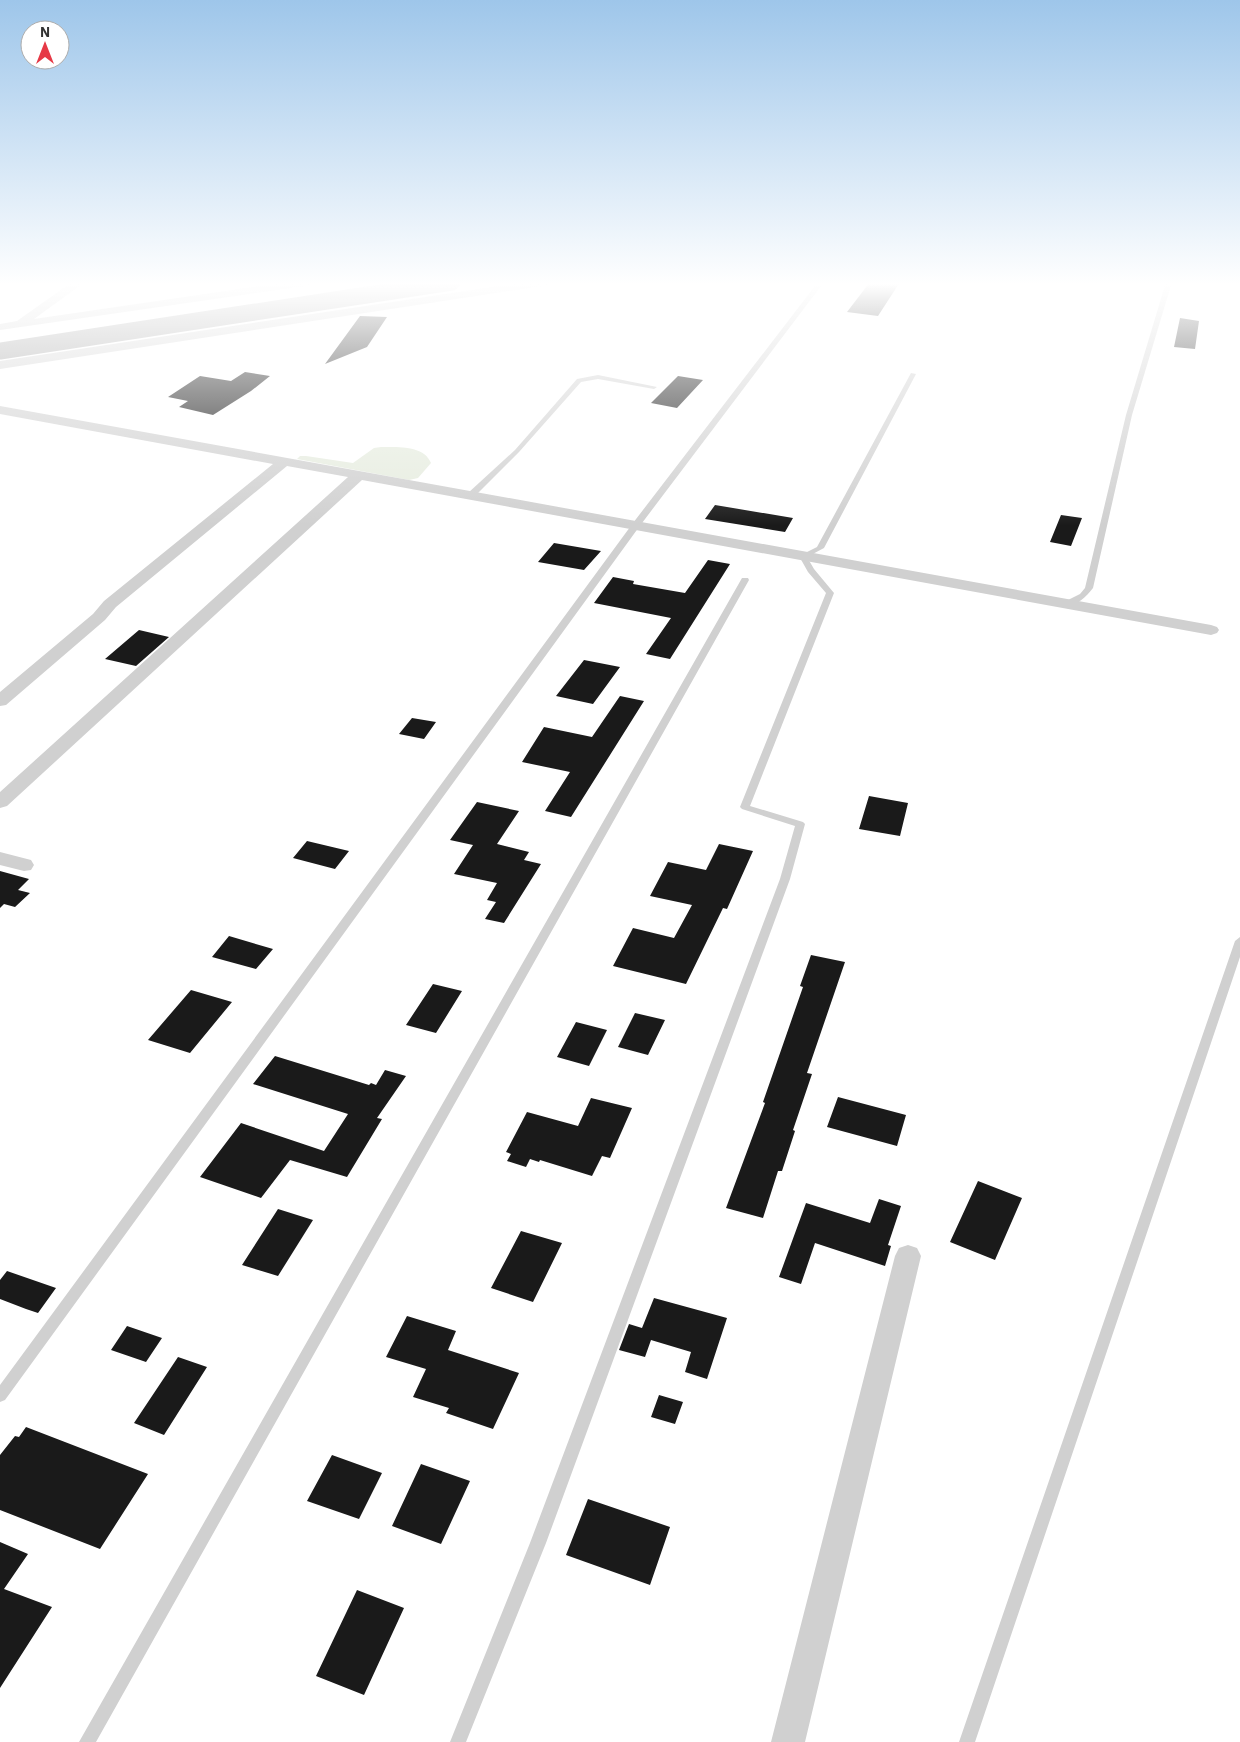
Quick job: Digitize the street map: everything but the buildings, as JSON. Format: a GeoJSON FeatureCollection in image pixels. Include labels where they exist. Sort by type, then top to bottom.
{"type":"FeatureCollection","features":[{"type":"Feature","properties":{"kind":"street"},"geometry":{"type":"LineString","coordinates":[[0,410],[1211,630]]}},
{"type":"Feature","properties":{"kind":"street"},"geometry":{"type":"LineString","coordinates":[[0,701],[99,617],[110,604],[284,462]]}},
{"type":"Feature","properties":{"kind":"street"},"geometry":{"type":"LineString","coordinates":[[0,802],[359,475]]}},
{"type":"Feature","properties":{"kind":"street"},"geometry":{"type":"LineString","coordinates":[[0,858],[24,865]]}},
{"type":"Feature","properties":{"kind":"street"},"geometry":{"type":"LineString","coordinates":[[788,1742],[823,1612],[871,1403],[908,1256]]}},
{"type":"Feature","properties":{"kind":"lane"},"geometry":{"type":"LineString","coordinates":[[0,1396],[636,525],[760,363]]}},
{"type":"Feature","properties":{"kind":"lane"},"geometry":{"type":"LineString","coordinates":[[1067,604],[1083,596],[1089,588],[1130,415],[1145,363]]}},
{"type":"Feature","properties":{"kind":"lane"},"geometry":{"type":"LineString","coordinates":[[458,1742],[538,1543],[785,879],[800,824],[745,807],[830,593],[811,570],[803,556],[820,548],[913,374]]}},
{"type":"Feature","properties":{"kind":"lane"},"geometry":{"type":"LineString","coordinates":[[471,495],[516,451],[579,380],[598,377],[654,387]]}},
{"type":"Feature","properties":{"kind":"lane"},"geometry":{"type":"LineString","coordinates":[[87,1742],[746,580]]}},
{"type":"Feature","properties":{"kind":"lane"},"geometry":{"type":"LineString","coordinates":[[967,1742],[1240,940]]}},
{"type":"Feature","properties":{"kind":"shaded area"},"geometry":{"type":"Polygon","coordinates":[[[402,447],[416,450],[427,457],[431,463],[418,478],[409,480],[297,459],[300,456],[306,456],[353,463],[374,448],[402,447]]]}}]}
